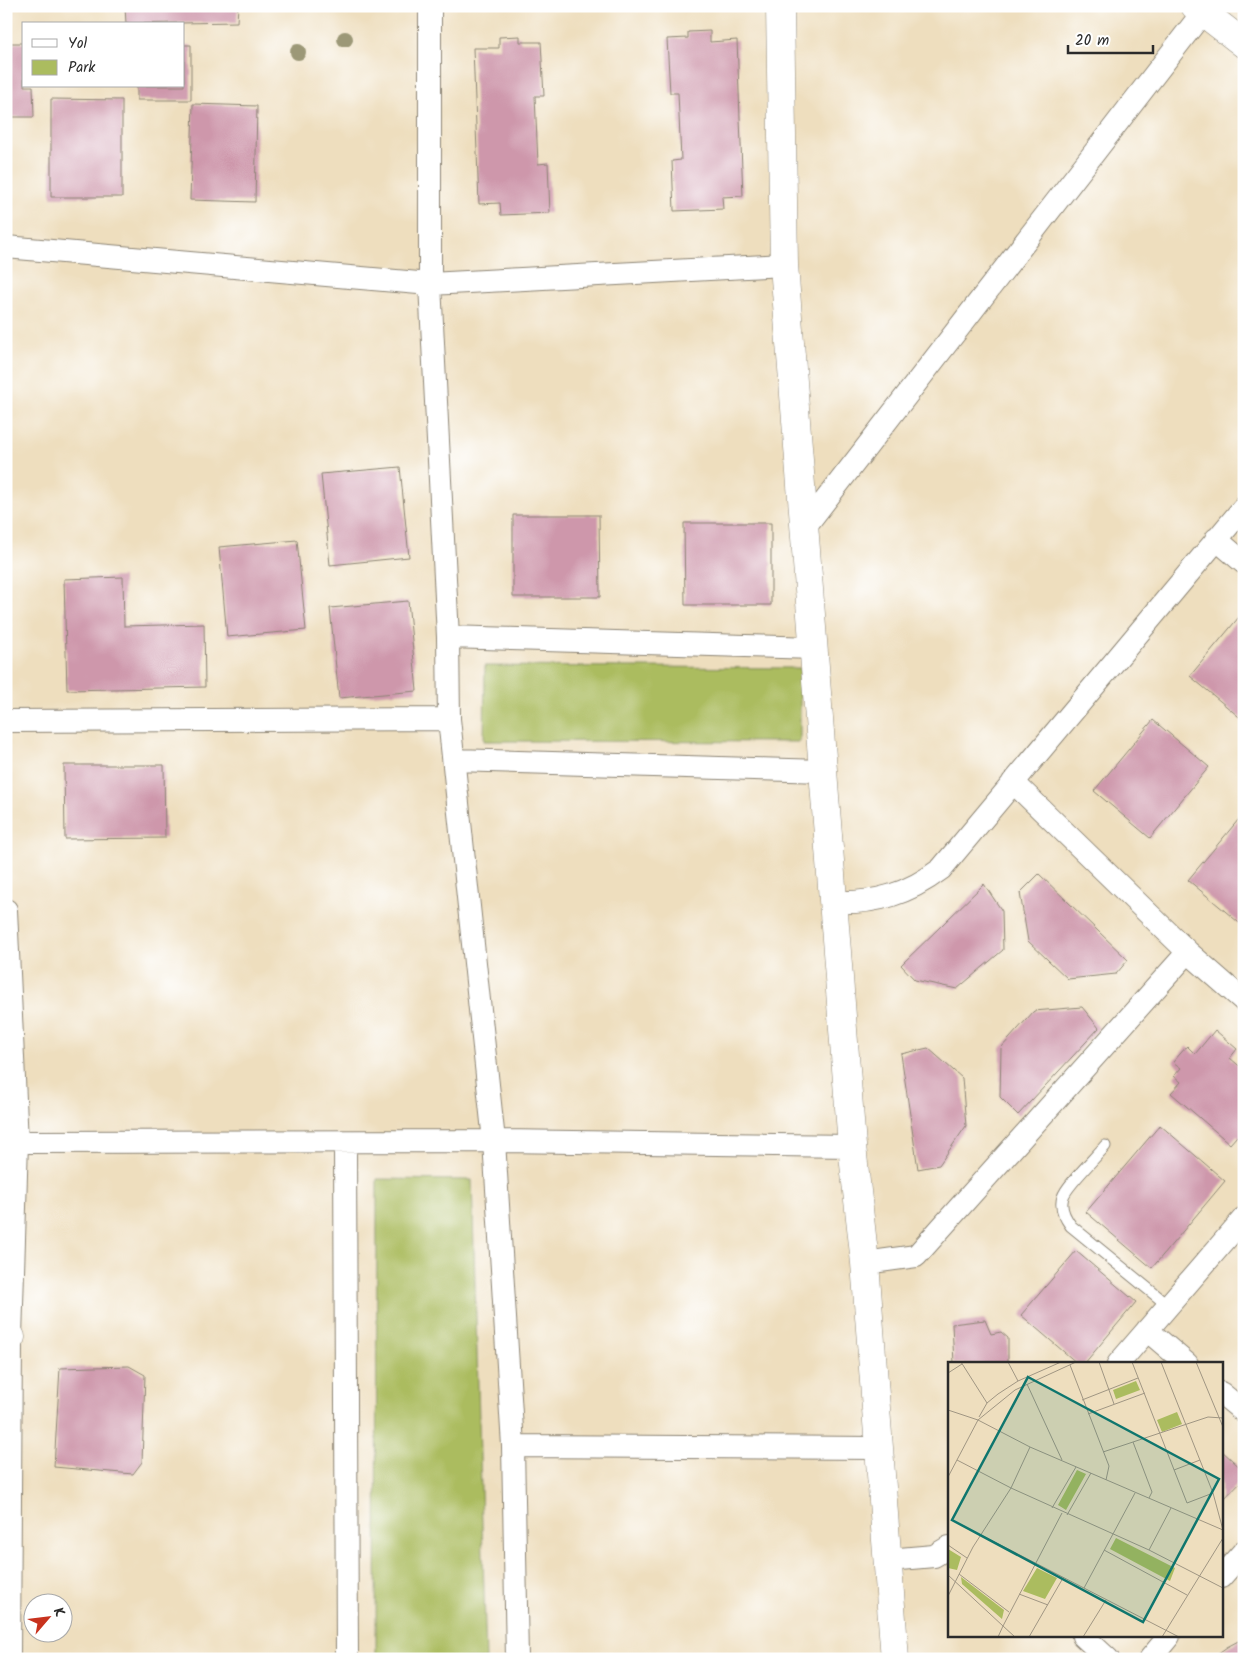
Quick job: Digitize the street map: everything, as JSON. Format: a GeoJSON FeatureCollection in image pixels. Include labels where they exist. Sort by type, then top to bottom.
{"type":"FeatureCollection","features":[{"type":"Feature","properties":{"kind":"street"},"geometry":{"type":"LineString","coordinates":[[430,6],[430,284],[448,637],[449,719],[494,1141],[513,1446],[517,1659]]}},
{"type":"Feature","properties":{"kind":"street"},"geometry":{"type":"LineString","coordinates":[[780,6],[784,265],[852,1146],[864,1263],[896,1659]]}},
{"type":"Feature","properties":{"kind":"street"},"geometry":{"type":"LineString","coordinates":[[804,528],[1199,9],[1244,44]]}},
{"type":"Feature","properties":{"kind":"street"},"geometry":{"type":"LineString","coordinates":[[6,246],[430,284],[784,265]]}},
{"type":"Feature","properties":{"kind":"street"},"geometry":{"type":"LineString","coordinates":[[833,902],[871,902],[890,897],[925,881],[941,869],[1244,507]]}},
{"type":"Feature","properties":{"kind":"street"},"geometry":{"type":"LineString","coordinates":[[1216,539],[1244,562]]}},
{"type":"Feature","properties":{"kind":"street"},"geometry":{"type":"LineString","coordinates":[[448,637],[814,648]]}},
{"type":"Feature","properties":{"kind":"street"},"geometry":{"type":"LineString","coordinates":[[6,721],[449,719]]}},
{"type":"Feature","properties":{"kind":"street"},"geometry":{"type":"LineString","coordinates":[[454,760],[824,772]]}},
{"type":"Feature","properties":{"kind":"street"},"geometry":{"type":"LineString","coordinates":[[1013,782],[1188,952],[1244,1001]]}},
{"type":"Feature","properties":{"kind":"street"},"geometry":{"type":"LineString","coordinates":[[6,910],[17,1142],[8,1337],[9,1659]]}},
{"type":"Feature","properties":{"kind":"street"},"geometry":{"type":"LineString","coordinates":[[864,1263],[916,1256],[1188,952]]}},
{"type":"Feature","properties":{"kind":"street"},"geometry":{"type":"LineString","coordinates":[[17,1142],[494,1141],[852,1146]]}},
{"type":"Feature","properties":{"kind":"street"},"geometry":{"type":"LineString","coordinates":[[345,1142],[347,1659]]}},
{"type":"Feature","properties":{"kind":"street"},"geometry":{"type":"LineString","coordinates":[[1120,1362],[1244,1218]]}},
{"type":"Feature","properties":{"kind":"street"},"geometry":{"type":"LineString","coordinates":[[1147,1330],[1185,1362]]}},
{"type":"Feature","properties":{"kind":"street"},"geometry":{"type":"LineString","coordinates":[[1222,1394],[1244,1412]]}},
{"type":"Feature","properties":{"kind":"street"},"geometry":{"type":"LineString","coordinates":[[513,1446],[879,1448]]}},
{"type":"Feature","properties":{"kind":"street"},"geometry":{"type":"LineString","coordinates":[[888,1560],[934,1556],[948,1548]]}},
{"type":"Feature","properties":{"kind":"street"},"geometry":{"type":"LineString","coordinates":[[1222,1576],[1244,1551]]}},
{"type":"Feature","properties":{"kind":"street"},"geometry":{"type":"LineString","coordinates":[[1085,1638],[1108,1659]]}},
{"type":"Feature","properties":{"kind":"street"},"geometry":{"type":"LineString","coordinates":[[1150,1659],[1167,1638]]}},
{"type":"Feature","properties":{"kind":"lane"},"geometry":{"type":"LineString","coordinates":[[1105,1146],[1063,1195],[1062,1209],[1065,1218],[1071,1226],[1169,1306]]}},
{"type":"Feature","properties":{"kind":"green space"},"geometry":{"type":"Polygon","coordinates":[[[485,666],[800,668],[800,742],[484,741],[485,666]]]}},
{"type":"Feature","properties":{"kind":"green space"},"geometry":{"type":"Polygon","coordinates":[[[377,1179],[472,1180],[486,1659],[376,1659],[377,1179]]]}},
{"type":"Feature","properties":{"kind":"building"},"geometry":{"type":"Polygon","coordinates":[[[125,6],[238,6],[237,22],[126,22],[125,6]]]}},
{"type":"Feature","properties":{"kind":"building"},"geometry":{"type":"Polygon","coordinates":[[[710,31],[710,42],[737,40],[743,196],[722,197],[723,209],[674,211],[672,161],[681,160],[678,93],[670,93],[667,39],[688,38],[688,32],[710,31]]]}},
{"type":"Feature","properties":{"kind":"building"},"geometry":{"type":"Polygon","coordinates":[[[520,36],[520,42],[541,42],[544,96],[535,96],[538,164],[548,163],[550,213],[501,215],[500,203],[479,204],[473,48],[499,48],[499,37],[520,36]]]}},
{"type":"Feature","properties":{"kind":"building"},"geometry":{"type":"Polygon","coordinates":[[[6,43],[22,43],[22,88],[33,88],[34,117],[6,117],[6,43]]]}},
{"type":"Feature","properties":{"kind":"building"},"geometry":{"type":"Polygon","coordinates":[[[185,45],[191,45],[191,100],[137,100],[137,88],[185,88],[185,45]]]}},
{"type":"Feature","properties":{"kind":"building"},"geometry":{"type":"Polygon","coordinates":[[[51,99],[122,100],[122,197],[51,197],[51,99]]]}},
{"type":"Feature","properties":{"kind":"building"},"geometry":{"type":"Polygon","coordinates":[[[193,104],[257,106],[255,202],[190,200],[193,104]]]}},
{"type":"Feature","properties":{"kind":"building"},"geometry":{"type":"Polygon","coordinates":[[[400,467],[409,557],[330,565],[321,474],[400,467]]]}},
{"type":"Feature","properties":{"kind":"building"},"geometry":{"type":"Polygon","coordinates":[[[513,515],[599,515],[600,597],[513,597],[513,515]]]}},
{"type":"Feature","properties":{"kind":"building"},"geometry":{"type":"Polygon","coordinates":[[[684,523],[771,523],[771,605],[685,605],[684,523]]]}},
{"type":"Feature","properties":{"kind":"building"},"geometry":{"type":"Polygon","coordinates":[[[297,540],[306,630],[227,637],[219,547],[297,540]]]}},
{"type":"Feature","properties":{"kind":"building"},"geometry":{"type":"Polygon","coordinates":[[[123,577],[124,626],[204,624],[205,687],[67,690],[64,579],[123,577]]]}},
{"type":"Feature","properties":{"kind":"building"},"geometry":{"type":"Polygon","coordinates":[[[408,601],[417,691],[339,698],[330,608],[408,601]]]}},
{"type":"Feature","properties":{"kind":"building"},"geometry":{"type":"Polygon","coordinates":[[[1244,611],[1244,721],[1190,676],[1244,611]]]}},
{"type":"Feature","properties":{"kind":"building"},"geometry":{"type":"Polygon","coordinates":[[[1153,720],[1209,767],[1150,838],[1094,791],[1153,720]]]}},
{"type":"Feature","properties":{"kind":"building"},"geometry":{"type":"Polygon","coordinates":[[[64,765],[164,765],[165,838],[65,839],[64,765]]]}},
{"type":"Feature","properties":{"kind":"building"},"geometry":{"type":"Polygon","coordinates":[[[1244,813],[1244,927],[1188,880],[1244,813]]]}},
{"type":"Feature","properties":{"kind":"building"},"geometry":{"type":"Polygon","coordinates":[[[1039,874],[1128,960],[1116,974],[1068,979],[1028,941],[1020,893],[1039,874]]]}},
{"type":"Feature","properties":{"kind":"building"},"geometry":{"type":"Polygon","coordinates":[[[984,884],[1002,911],[1003,950],[957,989],[915,980],[901,965],[984,884]]]}},
{"type":"Feature","properties":{"kind":"building"},"geometry":{"type":"Polygon","coordinates":[[[1082,1007],[1099,1028],[1018,1115],[1000,1097],[1001,1048],[1034,1011],[1082,1007]]]}},
{"type":"Feature","properties":{"kind":"building"},"geometry":{"type":"Polygon","coordinates":[[[1215,1030],[1237,1049],[1230,1058],[1244,1070],[1244,1142],[1237,1136],[1230,1144],[1171,1093],[1181,1082],[1174,1076],[1181,1068],[1173,1062],[1187,1046],[1195,1054],[1215,1030]]]}},
{"type":"Feature","properties":{"kind":"building"},"geometry":{"type":"Polygon","coordinates":[[[928,1048],[962,1078],[966,1126],[939,1165],[918,1169],[901,1054],[928,1048]]]}},
{"type":"Feature","properties":{"kind":"building"},"geometry":{"type":"Polygon","coordinates":[[[1160,1125],[1225,1181],[1152,1268],[1086,1212],[1160,1125]]]}},
{"type":"Feature","properties":{"kind":"building"},"geometry":{"type":"Polygon","coordinates":[[[1076,1251],[1136,1302],[1086,1362],[1076,1362],[1021,1315],[1076,1251]]]}},
{"type":"Feature","properties":{"kind":"building"},"geometry":{"type":"Polygon","coordinates":[[[985,1320],[991,1334],[1001,1332],[1008,1338],[1008,1362],[954,1362],[952,1324],[985,1320]]]}},
{"type":"Feature","properties":{"kind":"building"},"geometry":{"type":"Polygon","coordinates":[[[129,1366],[145,1375],[142,1462],[133,1474],[54,1467],[60,1368],[129,1366]]]}},
{"type":"Feature","properties":{"kind":"building"},"geometry":{"type":"Polygon","coordinates":[[[1222,1451],[1244,1471],[1244,1478],[1222,1501],[1222,1451]]]}},
{"type":"Feature","properties":{"kind":"building"},"geometry":{"type":"Polygon","coordinates":[[[1244,1638],[1244,1659],[1210,1659],[1227,1647],[1244,1638]]]}}]}
